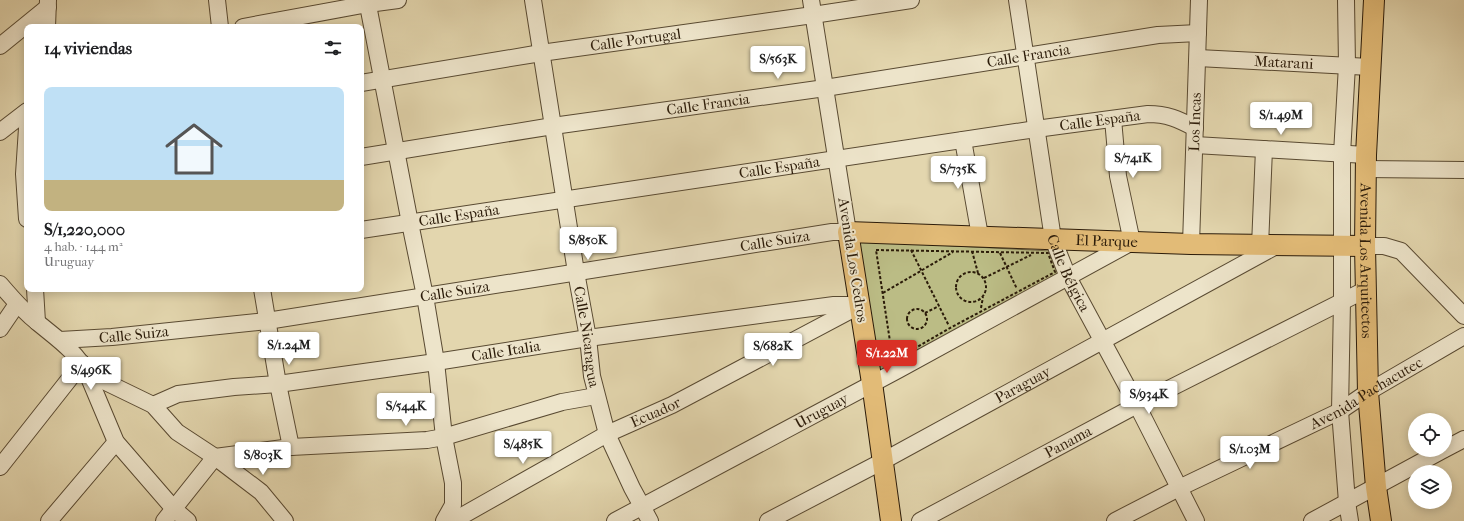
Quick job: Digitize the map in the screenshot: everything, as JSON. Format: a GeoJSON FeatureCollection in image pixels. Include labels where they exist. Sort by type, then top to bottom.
{"type":"FeatureCollection","features":[{"type":"Feature","properties":{"kind":"main road","name":"Avenida Los Arquitectos"},"geometry":{"type":"LineString","coordinates":[[1374,0],[1366,162],[1366,246],[1368,392],[1380,521]]}},
{"type":"Feature","properties":{"kind":"main road","name":"El Parque"},"geometry":{"type":"LineString","coordinates":[[848,232],[976,244],[1053,239],[1268,246],[1366,246]]}},
{"type":"Feature","properties":{"kind":"main road","name":"Avenida Los Cedros"},"geometry":{"type":"LineString","coordinates":[[848,232],[872,383],[891,521]]}},
{"type":"Feature","properties":{"kind":"street"},"geometry":{"type":"LineString","coordinates":[[217,0],[220,24]]}},
{"type":"Feature","properties":{"kind":"street"},"geometry":{"type":"LineString","coordinates":[[258,24],[368,2],[398,0]]}},
{"type":"Feature","properties":{"kind":"street","name":"Calle Nicaragua"},"geometry":{"type":"LineString","coordinates":[[533,0],[564,200],[588,338],[592,376],[596,396],[607,434],[632,488],[650,521]]}},
{"type":"Feature","properties":{"kind":"street","name":"Calle Portugal"},"geometry":{"type":"LineString","coordinates":[[364,82],[812,8],[911,0]]}},
{"type":"Feature","properties":{"kind":"street","name":"Calle Bélgica"},"geometry":{"type":"LineString","coordinates":[[1017,0],[1053,239],[1068,277],[1137,405],[1196,521]]}},
{"type":"Feature","properties":{"kind":"street","name":"Los Incas"},"geometry":{"type":"LineString","coordinates":[[1192,244],[1199,0]]}},
{"type":"Feature","properties":{"kind":"street","name":"Avenida Los Arquitectos"},"geometry":{"type":"LineString","coordinates":[[1346,0],[1347,65],[1342,154],[1340,411],[1347,502],[1350,521]]}},
{"type":"Feature","properties":{"kind":"street"},"geometry":{"type":"LineString","coordinates":[[368,2],[425,296],[436,362],[444,437],[453,483],[453,505],[444,521]]}},
{"type":"Feature","properties":{"kind":"street"},"geometry":{"type":"LineString","coordinates":[[47,24],[48,3]]}},
{"type":"Feature","properties":{"kind":"street"},"geometry":{"type":"LineString","coordinates":[[25,24],[48,3]]}},
{"type":"Feature","properties":{"kind":"street","name":"Avenida Los Cedros"},"geometry":{"type":"LineString","coordinates":[[812,8],[848,232]]}},
{"type":"Feature","properties":{"kind":"street"},"geometry":{"type":"LineString","coordinates":[[0,46],[24,24]]}},
{"type":"Feature","properties":{"kind":"street","name":"Calle Francia"},"geometry":{"type":"LineString","coordinates":[[364,156],[553,126],[825,88],[1158,35],[1198,33]]}},
{"type":"Feature","properties":{"kind":"street","name":"Matarani"},"geometry":{"type":"LineString","coordinates":[[1198,58],[1370,67]]}},
{"type":"Feature","properties":{"kind":"street"},"geometry":{"type":"LineString","coordinates":[[0,132],[24,114]]}},
{"type":"Feature","properties":{"kind":"street","name":"Calle España"},"geometry":{"type":"LineString","coordinates":[[364,230],[1036,129],[1148,114],[1161,114],[1176,118],[1195,128]]}},
{"type":"Feature","properties":{"kind":"street"},"geometry":{"type":"LineString","coordinates":[[1113,119],[1118,176],[1132,242]]}},
{"type":"Feature","properties":{"kind":"street"},"geometry":{"type":"LineString","coordinates":[[963,140],[976,244]]}},
{"type":"Feature","properties":{"kind":"street"},"geometry":{"type":"LineString","coordinates":[[1195,145],[1342,154],[1366,162],[1464,170]]}},
{"type":"Feature","properties":{"kind":"street"},"geometry":{"type":"LineString","coordinates":[[1264,149],[1268,246]]}},
{"type":"Feature","properties":{"kind":"street","name":"Calle Suiza"},"geometry":{"type":"LineString","coordinates":[[60,340],[112,337],[267,321],[832,232],[848,232]]}},
{"type":"Feature","properties":{"kind":"street","name":"Uruguay"},"geometry":{"type":"LineString","coordinates":[[615,521],[1132,242]]}},
{"type":"Feature","properties":{"kind":"street","name":"Paraguay"},"geometry":{"type":"LineString","coordinates":[[768,521],[883,461],[1102,342],[1268,246]]}},
{"type":"Feature","properties":{"kind":"street"},"geometry":{"type":"LineString","coordinates":[[1366,246],[1384,246],[1401,251],[1464,316]]}},
{"type":"Feature","properties":{"kind":"street"},"geometry":{"type":"LineString","coordinates":[[0,284],[17,304],[60,340],[85,368],[116,442],[174,509],[188,521]]}},
{"type":"Feature","properties":{"kind":"street","name":"Panama"},"geometry":{"type":"LineString","coordinates":[[920,521],[1137,405],[1367,289]]}},
{"type":"Feature","properties":{"kind":"street"},"geometry":{"type":"LineString","coordinates":[[35,292],[37,322]]}},
{"type":"Feature","properties":{"kind":"street"},"geometry":{"type":"LineString","coordinates":[[262,292],[278,384],[291,447]]}},
{"type":"Feature","properties":{"kind":"street"},"geometry":{"type":"LineString","coordinates":[[0,329],[17,304]]}},
{"type":"Feature","properties":{"kind":"street","name":"Calle Italia"},"geometry":{"type":"LineString","coordinates":[[153,405],[178,394],[234,387],[278,384],[436,362],[588,338],[834,305],[860,305]]}},
{"type":"Feature","properties":{"kind":"street","name":"Ecuador"},"geometry":{"type":"LineString","coordinates":[[453,521],[607,434],[672,405],[860,305]]}},
{"type":"Feature","properties":{"kind":"street","name":"Avenida Pachacutec"},"geometry":{"type":"LineString","coordinates":[[1115,521],[1179,488],[1340,411],[1368,392],[1464,336]]}},
{"type":"Feature","properties":{"kind":"street"},"geometry":{"type":"LineString","coordinates":[[85,368],[153,405],[177,432],[216,457],[261,492],[285,521]]}},
{"type":"Feature","properties":{"kind":"street"},"geometry":{"type":"LineString","coordinates":[[0,466],[85,368]]}},
{"type":"Feature","properties":{"kind":"street"},"geometry":{"type":"LineString","coordinates":[[164,521],[216,457],[291,447],[427,440],[444,437],[562,402],[596,396]]}},
{"type":"Feature","properties":{"kind":"street"},"geometry":{"type":"LineString","coordinates":[[1452,445],[1464,438]]}},
{"type":"Feature","properties":{"kind":"street"},"geometry":{"type":"LineString","coordinates":[[49,521],[116,442]]}},
{"type":"Feature","properties":{"kind":"street"},"geometry":{"type":"LineString","coordinates":[[1312,521],[1430,457]]}},
{"type":"Feature","properties":{"kind":"path"},"geometry":{"type":"LineString","coordinates":[[883,293],[955,251],[976,244],[1000,252],[1048,253],[1055,272],[950,328],[893,361],[876,250],[955,251]]}},
{"type":"Feature","properties":{"kind":"path"},"geometry":{"type":"LineString","coordinates":[[976,244],[978,273]]}},
{"type":"Feature","properties":{"kind":"path"},"geometry":{"type":"LineString","coordinates":[[911,250],[950,328]]}},
{"type":"Feature","properties":{"kind":"path"},"geometry":{"type":"LineString","coordinates":[[1000,252],[1019,292]]}},
{"type":"Feature","properties":{"kind":"path"},"geometry":{"type":"LineString","coordinates":[[984,278],[1035,252]]}},
{"type":"Feature","properties":{"kind":"path"},"geometry":{"type":"LineString","coordinates":[[966,272],[978,273],[984,278],[986,287],[983,296],[979,300],[968,302],[963,300],[956,291],[957,279],[966,272]]}},
{"type":"Feature","properties":{"kind":"path"},"geometry":{"type":"LineString","coordinates":[[925,313],[939,306]]}},
{"type":"Feature","properties":{"kind":"path"},"geometry":{"type":"LineString","coordinates":[[918,309],[925,313],[927,320],[923,327],[917,329],[910,326],[907,318],[911,311],[918,309]]}},
{"type":"Feature","properties":{"kind":"green space"},"geometry":{"type":"Polygon","coordinates":[[[857,241],[1051,251],[1061,277],[876,375],[857,241]]]}}]}
